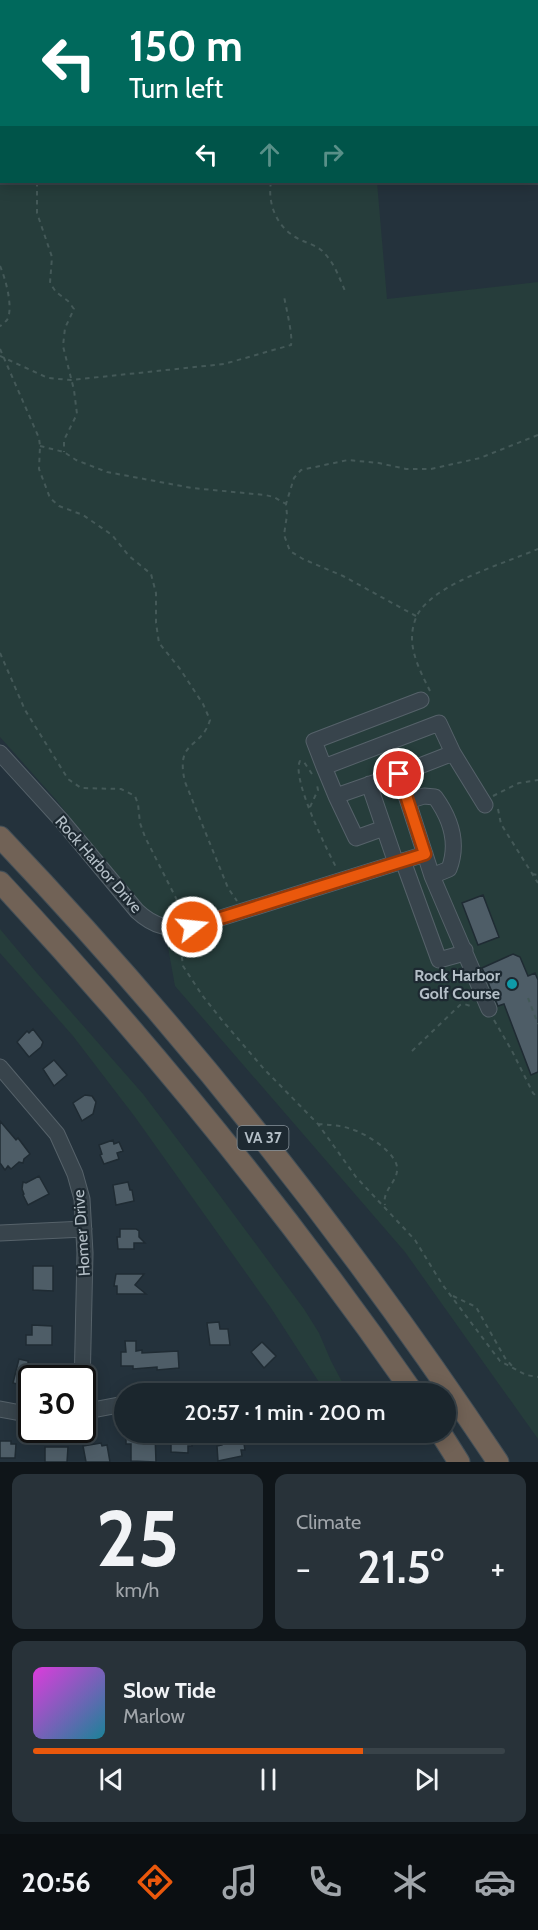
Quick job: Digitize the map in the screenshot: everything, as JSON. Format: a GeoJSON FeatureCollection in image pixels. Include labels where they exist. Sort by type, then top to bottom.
{"type":"FeatureCollection","features":[{"type":"Feature","properties":{"kind":"highway","name":"VA 37"},"geometry":{"type":"LineString","coordinates":[[0,837],[120,968],[233,1101],[357,1261],[498,1462]]}},
{"type":"Feature","properties":{"kind":"highway","name":"VA 37"},"geometry":{"type":"LineString","coordinates":[[0,882],[118,1011],[232,1149],[349,1301],[406,1383]]}},
{"type":"Feature","properties":{"kind":"highway"},"geometry":{"type":"LineString","coordinates":[[447,1443],[459,1462]]}},
{"type":"Feature","properties":{"kind":"street"},"geometry":{"type":"LineString","coordinates":[[384,828],[356,838],[314,741],[421,700]]}},
{"type":"Feature","properties":{"kind":"street"},"geometry":{"type":"LineString","coordinates":[[324,767],[439,723],[453,753],[485,805]]}},
{"type":"Feature","properties":{"kind":"street","name":"Rock Harbor Drive"},"geometry":{"type":"LineString","coordinates":[[0,753],[62,820],[144,917],[160,927],[180,929],[192,927],[425,854]]}},
{"type":"Feature","properties":{"kind":"street"},"geometry":{"type":"LineString","coordinates":[[336,796],[453,753]]}},
{"type":"Feature","properties":{"kind":"street"},"geometry":{"type":"LineString","coordinates":[[399,774],[432,876],[465,950],[488,1015]]}},
{"type":"Feature","properties":{"kind":"street"},"geometry":{"type":"LineString","coordinates":[[369,784],[384,828],[400,862],[438,959],[443,960],[465,950]]}},
{"type":"Feature","properties":{"kind":"street"},"geometry":{"type":"LineString","coordinates":[[408,801],[424,796],[435,797],[445,811],[454,838],[454,856],[449,869],[432,876]]}},
{"type":"Feature","properties":{"kind":"street","name":"Homer Drive"},"geometry":{"type":"LineString","coordinates":[[0,1067],[46,1120],[62,1144],[75,1174],[81,1199],[84,1229],[82,1365]]}},
{"type":"Feature","properties":{"kind":"street"},"geometry":{"type":"LineString","coordinates":[[0,1233],[84,1229]]}},
{"type":"Feature","properties":{"kind":"street"},"geometry":{"type":"LineString","coordinates":[[96,1409],[114,1406]]}},
{"type":"Feature","properties":{"kind":"street"},"geometry":{"type":"LineString","coordinates":[[0,1409],[18,1412]]}},
{"type":"Feature","properties":{"kind":"path"},"geometry":{"type":"LineString","coordinates":[[37,183],[37,213],[52,257],[50,283],[74,309],[67,322],[64,336],[64,356],[77,414],[64,440],[64,452]]}},
{"type":"Feature","properties":{"kind":"path"},"geometry":{"type":"LineString","coordinates":[[271,183],[273,212],[280,224],[299,239],[319,248],[326,254],[345,291]]}},
{"type":"Feature","properties":{"kind":"path"},"geometry":{"type":"LineString","coordinates":[[0,266],[5,279],[10,309],[7,320],[0,326]]}},
{"type":"Feature","properties":{"kind":"path"},"geometry":{"type":"LineString","coordinates":[[2,356],[48,378],[71,380],[224,364],[291,345],[292,337],[287,321],[284,296]]}},
{"type":"Feature","properties":{"kind":"path"},"geometry":{"type":"LineString","coordinates":[[0,349],[40,446],[40,478],[50,498],[59,506],[83,515],[112,536],[129,556],[148,570],[153,579],[159,643],[180,669],[210,720],[204,732],[183,755],[182,770],[185,782],[228,888],[247,911]]}},
{"type":"Feature","properties":{"kind":"path"},"geometry":{"type":"LineString","coordinates":[[538,435],[480,458],[431,469],[406,469],[348,460],[301,470],[291,484],[286,504],[284,535],[290,551],[303,559],[344,576],[416,616],[442,590],[538,549]]}},
{"type":"Feature","properties":{"kind":"path"},"geometry":{"type":"LineString","coordinates":[[40,446],[64,452],[76,460],[107,472],[200,490],[265,495],[286,504]]}},
{"type":"Feature","properties":{"kind":"path"},"geometry":{"type":"LineString","coordinates":[[0,653],[25,710],[68,779],[81,788],[120,789],[135,796],[145,837],[181,909],[198,934],[187,939],[181,950],[181,958],[202,995],[244,1046],[318,1124],[346,1164],[420,1246],[431,1267],[500,1360],[526,1375],[538,1377]]}},
{"type":"Feature","properties":{"kind":"path"},"geometry":{"type":"LineString","coordinates":[[310,807],[318,790],[309,767],[300,761],[297,770],[299,780],[317,828],[342,881]]}},
{"type":"Feature","properties":{"kind":"path"},"geometry":{"type":"LineString","coordinates":[[538,780],[519,783],[491,797],[497,808],[501,824],[538,883]]}},
{"type":"Feature","properties":{"kind":"path"},"geometry":{"type":"LineString","coordinates":[[532,874],[538,875]]}},
{"type":"Feature","properties":{"kind":"path"},"geometry":{"type":"LineString","coordinates":[[528,998],[538,1024]]}},
{"type":"Feature","properties":{"kind":"path"},"geometry":{"type":"LineString","coordinates":[[412,1050],[460,1005],[471,1005],[488,1015],[508,1044],[533,1093],[538,1098]]}},
{"type":"Feature","properties":{"kind":"path"},"geometry":{"type":"LineString","coordinates":[[318,1124],[357,1131],[392,1156],[398,1166],[385,1196],[386,1208]]}},
{"type":"Feature","properties":{"kind":"path"},"geometry":{"type":"LineString","coordinates":[[451,1295],[477,1307],[505,1358],[516,1370]]}},
{"type":"Feature","properties":{"kind":"green space"},"geometry":{"type":"Polygon","coordinates":[[[0,183],[377,183],[387,299],[538,282],[538,1439],[405,1252],[175,986],[167,942],[57,801],[0,737],[0,183]]]}},
{"type":"Feature","properties":{"kind":"green space"},"geometry":{"type":"Polygon","coordinates":[[[0,929],[143,1094],[212,1185],[304,1309],[319,1333],[343,1383],[320,1383],[271,1308],[135,1117],[73,1036],[0,953],[0,929]]]}},
{"type":"Feature","properties":{"kind":"building"},"geometry":{"type":"Polygon","coordinates":[[[483,895],[499,937],[478,945],[462,903],[483,895]]]}},
{"type":"Feature","properties":{"kind":"building"},"geometry":{"type":"Polygon","coordinates":[[[513,954],[520,957],[528,976],[535,973],[538,980],[538,1072],[531,1075],[504,1004],[498,1006],[482,968],[513,954]]]}},
{"type":"Feature","properties":{"kind":"building"},"geometry":{"type":"Polygon","coordinates":[[[33,1029],[43,1042],[41,1047],[29,1057],[17,1042],[27,1031],[29,1033],[33,1029]]]}},
{"type":"Feature","properties":{"kind":"building"},"geometry":{"type":"Polygon","coordinates":[[[54,1060],[67,1075],[54,1086],[43,1069],[54,1060]]]}},
{"type":"Feature","properties":{"kind":"building"},"geometry":{"type":"Polygon","coordinates":[[[85,1095],[92,1096],[96,1102],[93,1114],[82,1121],[73,1103],[85,1095]]]}},
{"type":"Feature","properties":{"kind":"building"},"geometry":{"type":"Polygon","coordinates":[[[0,1121],[16,1140],[18,1138],[30,1154],[23,1163],[19,1162],[11,1169],[8,1166],[5,1170],[0,1163],[0,1121]]]}},
{"type":"Feature","properties":{"kind":"building"},"geometry":{"type":"Polygon","coordinates":[[[113,1140],[114,1144],[119,1142],[123,1151],[117,1153],[119,1159],[104,1164],[99,1145],[113,1140]]]}},
{"type":"Feature","properties":{"kind":"building"},"geometry":{"type":"Polygon","coordinates":[[[39,1176],[49,1194],[28,1205],[23,1195],[23,1182],[26,1183],[39,1176]]]}},
{"type":"Feature","properties":{"kind":"building"},"geometry":{"type":"Polygon","coordinates":[[[128,1182],[134,1201],[116,1205],[113,1185],[128,1182]]]}},
{"type":"Feature","properties":{"kind":"building"},"geometry":{"type":"Polygon","coordinates":[[[120,1229],[136,1229],[139,1231],[139,1237],[145,1243],[134,1243],[134,1249],[118,1249],[117,1237],[120,1237],[120,1229]]]}},
{"type":"Feature","properties":{"kind":"building"},"geometry":{"type":"Polygon","coordinates":[[[33,1266],[53,1266],[53,1291],[33,1290],[33,1266]]]}},
{"type":"Feature","properties":{"kind":"building"},"geometry":{"type":"Polygon","coordinates":[[[116,1274],[144,1274],[135,1285],[146,1294],[117,1294],[117,1286],[114,1286],[116,1274]]]}},
{"type":"Feature","properties":{"kind":"building"},"geometry":{"type":"Polygon","coordinates":[[[219,1322],[220,1329],[228,1329],[230,1345],[210,1345],[207,1323],[219,1322]]]}},
{"type":"Feature","properties":{"kind":"building"},"geometry":{"type":"Polygon","coordinates":[[[32,1325],[52,1326],[52,1345],[26,1345],[26,1335],[32,1335],[32,1325]]]}},
{"type":"Feature","properties":{"kind":"building"},"geometry":{"type":"Polygon","coordinates":[[[125,1341],[136,1341],[136,1351],[142,1350],[142,1353],[178,1351],[179,1368],[157,1370],[157,1367],[133,1369],[133,1366],[121,1366],[121,1352],[126,1352],[125,1341]]]}},
{"type":"Feature","properties":{"kind":"building"},"geometry":{"type":"Polygon","coordinates":[[[262,1342],[276,1356],[264,1368],[251,1352],[262,1342]]]}},
{"type":"Feature","properties":{"kind":"building"},"geometry":{"type":"Polygon","coordinates":[[[19,1359],[36,1365],[18,1365],[18,1384],[13,1383],[19,1359]]]}},
{"type":"Feature","properties":{"kind":"building"},"geometry":{"type":"Polygon","coordinates":[[[0,1441],[11,1441],[11,1444],[16,1444],[15,1458],[0,1458],[0,1441]]]}},
{"type":"Feature","properties":{"kind":"building"},"geometry":{"type":"Polygon","coordinates":[[[101,1443],[102,1446],[107,1445],[110,1462],[86,1462],[83,1446],[101,1443]]]}},
{"type":"Feature","properties":{"kind":"building"},"geometry":{"type":"Polygon","coordinates":[[[155,1443],[156,1462],[131,1461],[131,1444],[126,1444],[155,1443]]]}},
{"type":"Feature","properties":{"kind":"building"},"geometry":{"type":"Polygon","coordinates":[[[171,1443],[192,1443],[192,1446],[188,1446],[188,1453],[171,1452],[171,1443]]]}},
{"type":"Feature","properties":{"kind":"building"},"geometry":{"type":"Polygon","coordinates":[[[222,1443],[244,1443],[245,1450],[241,1450],[242,1456],[218,1461],[217,1446],[222,1443]]]}},
{"type":"Feature","properties":{"kind":"building"},"geometry":{"type":"Polygon","coordinates":[[[45,1447],[68,1447],[67,1462],[45,1462],[45,1447]]]}},
{"type":"Feature","properties":{"kind":"place","name":"Rock Harbor Golf Course"},"geometry":{"type":"Point","coordinates":[512,984]}},
{"type":"Feature","properties":{"kind":"route"},"geometry":{"type":"LineString","coordinates":[[192,927],[425,854],[399,774]]}}]}
